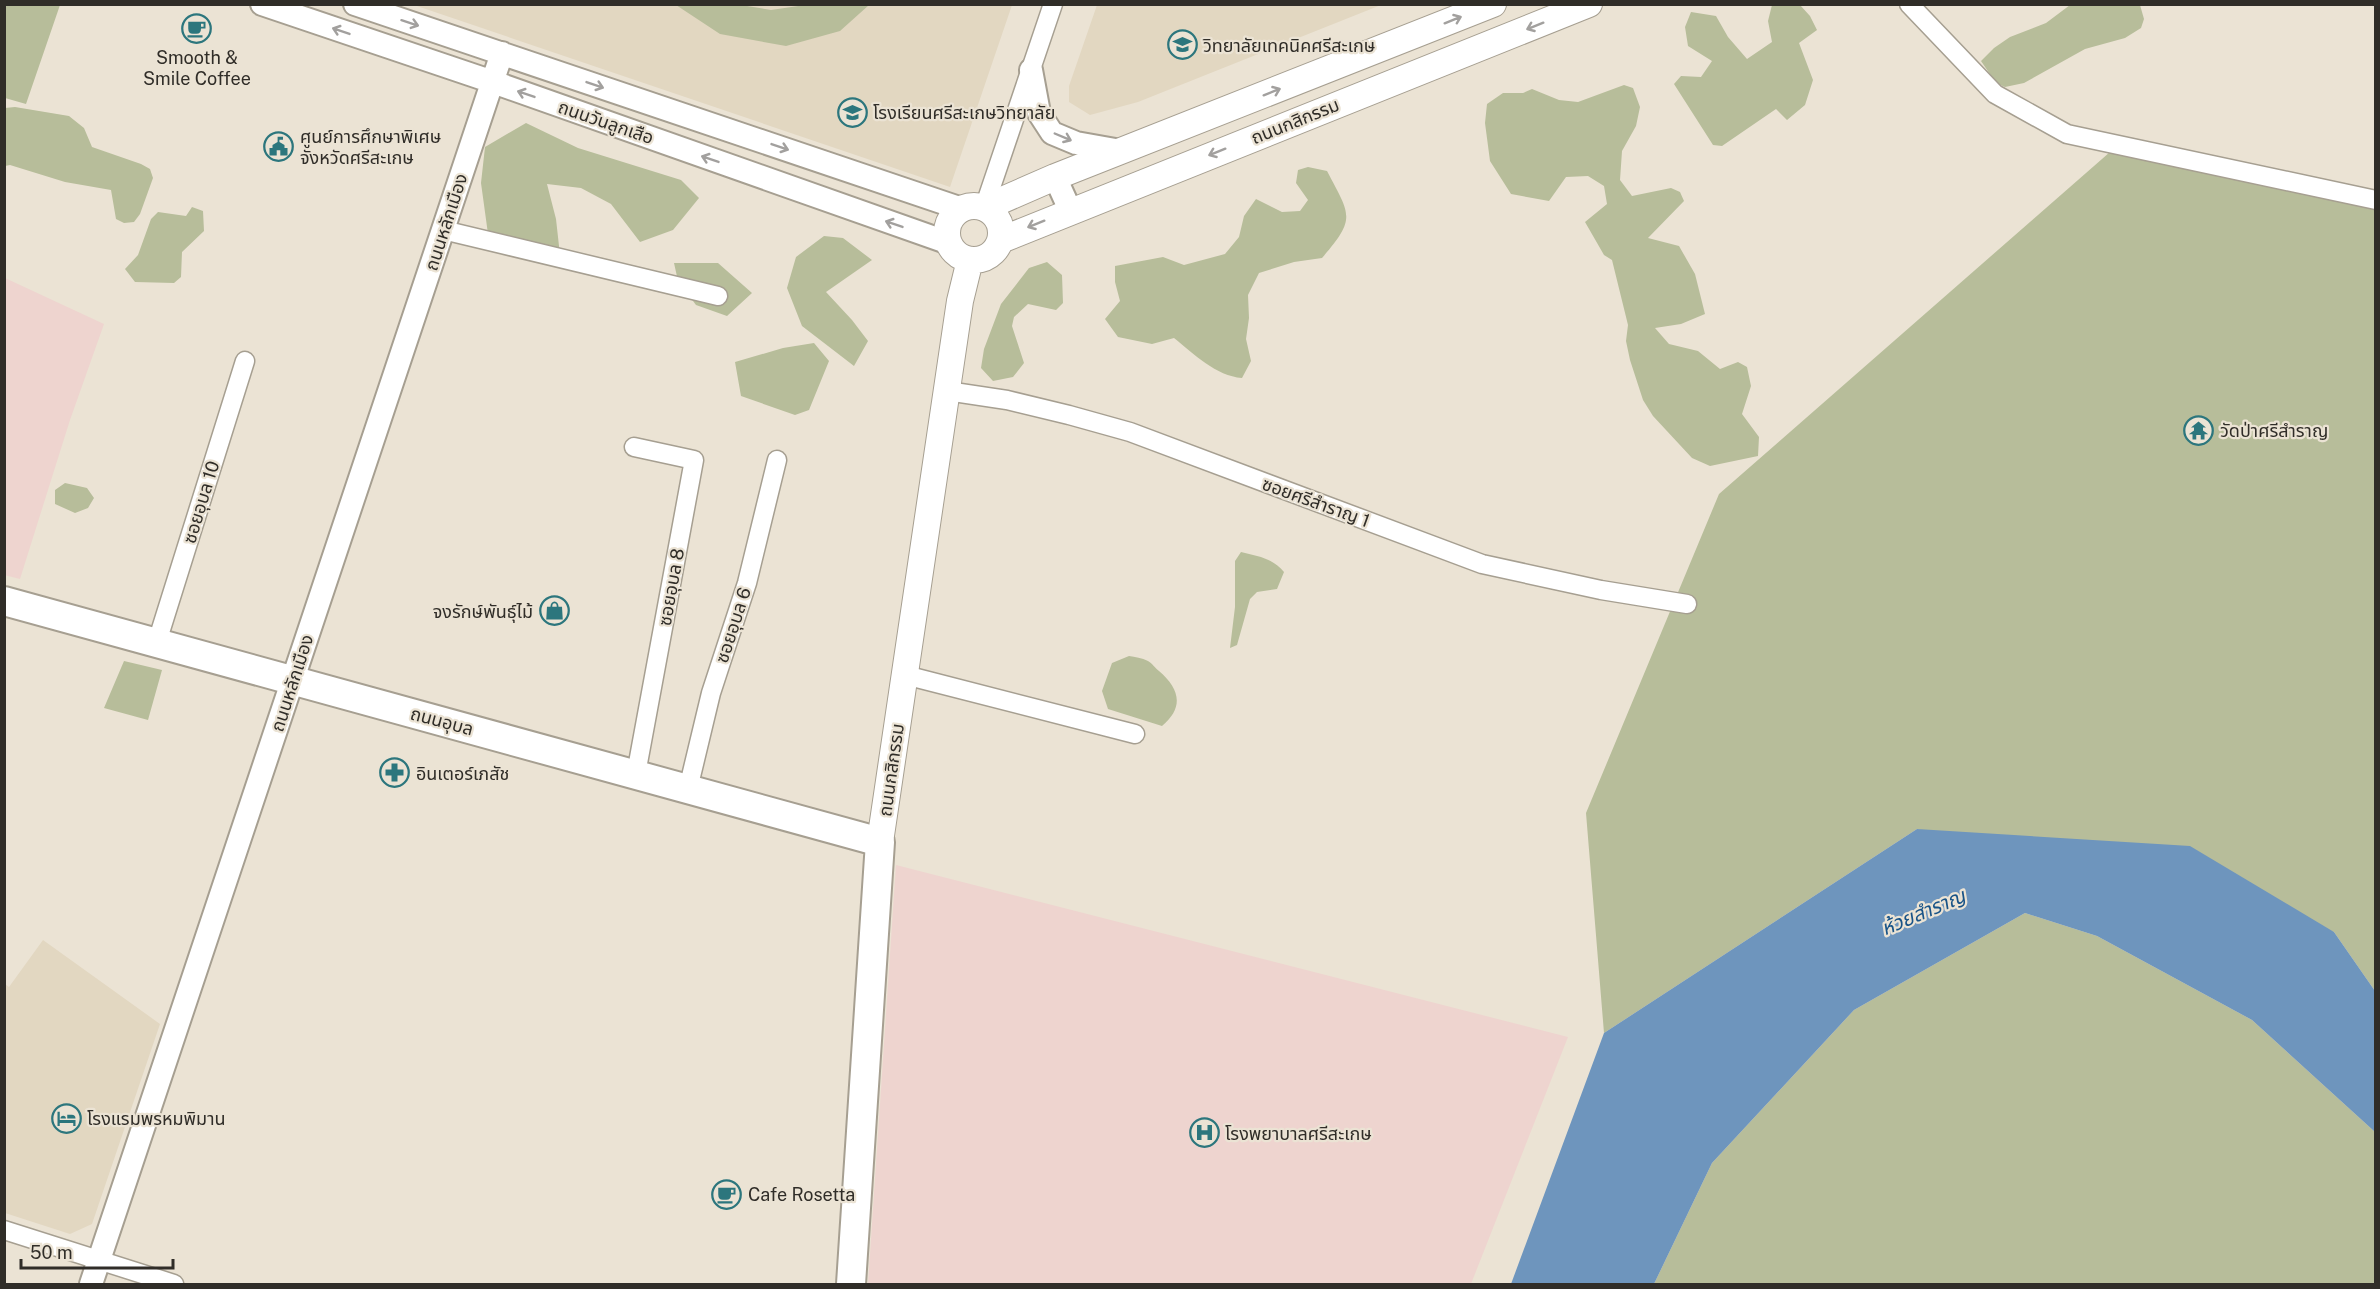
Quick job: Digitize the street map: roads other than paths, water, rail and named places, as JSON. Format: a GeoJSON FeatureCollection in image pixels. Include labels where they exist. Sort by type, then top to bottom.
{"type":"FeatureCollection","features":[{"type":"Feature","properties":{"kind":"main road","name":"ถนนกสิกรรม"},"geometry":{"type":"LineString","coordinates":[[973,208],[1493,4]]}},
{"type":"Feature","properties":{"kind":"main road","name":"ถนนกสิกรรม"},"geometry":{"type":"LineString","coordinates":[[1001,240],[1070,210],[1589,4]]}},
{"type":"Feature","properties":{"kind":"main road"},"geometry":{"type":"LineString","coordinates":[[973,208],[996,217],[1000,224],[1001,240],[998,246],[989,256],[977,260],[970,260],[957,254],[947,236],[950,220],[973,208]]}},
{"type":"Feature","properties":{"kind":"main road","name":"ถนนกสิกรรม"},"geometry":{"type":"LineString","coordinates":[[851,1284],[880,842],[946,391],[960,301],[970,260]]}},
{"type":"Feature","properties":{"kind":"main road","name":"ถนนอุบล"},"geometry":{"type":"LineString","coordinates":[[4,601],[880,842]]}},
{"type":"Feature","properties":{"kind":"street","name":"ถนนวันลูกเสือ"},"geometry":{"type":"LineString","coordinates":[[262,4],[493,82],[949,243]]}},
{"type":"Feature","properties":{"kind":"street","name":"ถนนวันลูกเสือ"},"geometry":{"type":"LineString","coordinates":[[355,4],[973,208]]}},
{"type":"Feature","properties":{"kind":"street"},"geometry":{"type":"LineString","coordinates":[[973,208],[1031,70],[1053,4]]}},
{"type":"Feature","properties":{"kind":"street"},"geometry":{"type":"LineString","coordinates":[[1909,4],[1995,94],[2067,134],[2376,200]]}},
{"type":"Feature","properties":{"kind":"street","name":"ถนนหลักเมือง"},"geometry":{"type":"LineString","coordinates":[[91,1284],[502,53]]}},
{"type":"Feature","properties":{"kind":"street"},"geometry":{"type":"LineString","coordinates":[[1031,70],[1039,112],[1052,133],[1076,143],[1122,151]]}},
{"type":"Feature","properties":{"kind":"street"},"geometry":{"type":"LineString","coordinates":[[1055,177],[1070,210]]}},
{"type":"Feature","properties":{"kind":"street"},"geometry":{"type":"LineString","coordinates":[[443,230],[718,296]]}},
{"type":"Feature","properties":{"kind":"street","name":"ซอยอุบล 10"},"geometry":{"type":"LineString","coordinates":[[157,642],[244,361]]}},
{"type":"Feature","properties":{"kind":"street","name":"ซอยศรีสำราญ 1"},"geometry":{"type":"LineString","coordinates":[[946,391],[1028,405],[1130,432],[1482,564],[1601,590],[1687,604]]}},
{"type":"Feature","properties":{"kind":"street","name":"ซอยอุบล 8"},"geometry":{"type":"LineString","coordinates":[[634,447],[694,460],[636,774]]}},
{"type":"Feature","properties":{"kind":"street","name":"ซอยอุบล 6"},"geometry":{"type":"LineString","coordinates":[[688,789],[711,693],[747,583],[777,460]]}},
{"type":"Feature","properties":{"kind":"street"},"geometry":{"type":"LineString","coordinates":[[905,675],[1135,734]]}},
{"type":"Feature","properties":{"kind":"street"},"geometry":{"type":"LineString","coordinates":[[4,1230],[174,1284]]}},
{"type":"Feature","properties":{"kind":"water","name":"ห้วยสำราญ"},"geometry":{"type":"Polygon","coordinates":[[[1917,829],[2190,846],[2334,932],[2375,991],[2375,1132],[2252,1020],[2097,936],[2025,913],[1854,1010],[1712,1163],[1654,1284],[1511,1284],[1604,1033],[1917,829]]]}},
{"type":"Feature","properties":{"kind":"place","name":"Smooth & Smile Coffee"},"geometry":{"type":"Point","coordinates":[197,28]}},
{"type":"Feature","properties":{"kind":"place","name":"วิทยาลัยเทคนิคศรีสะเกษ"},"geometry":{"type":"Point","coordinates":[1182,45]}},
{"type":"Feature","properties":{"kind":"place","name":"โรงเรียนศรีสะเกษวิทยาลัย"},"geometry":{"type":"Point","coordinates":[852,112]}},
{"type":"Feature","properties":{"kind":"place","name":"ศูนย์การศึกษาพิเศษ จังหวัดศรีสะเกษ"},"geometry":{"type":"Point","coordinates":[279,146]}},
{"type":"Feature","properties":{"kind":"place","name":"วัดป่าศรีสำราญ"},"geometry":{"type":"Point","coordinates":[2199,430]}},
{"type":"Feature","properties":{"kind":"place","name":"จงรักษ์พันธุ์ไม้"},"geometry":{"type":"Point","coordinates":[554,611]}},
{"type":"Feature","properties":{"kind":"place","name":"อินเตอร์เภสัช"},"geometry":{"type":"Point","coordinates":[395,773]}},
{"type":"Feature","properties":{"kind":"place","name":"โรงแรมพรหมพิมาน"},"geometry":{"type":"Point","coordinates":[66,1118]}},
{"type":"Feature","properties":{"kind":"place","name":"โรงพยาบาลศรีสะเกษ"},"geometry":{"type":"Point","coordinates":[1204,1133]}},
{"type":"Feature","properties":{"kind":"place","name":"Cafe Rosetta"},"geometry":{"type":"Point","coordinates":[727,1194]}}]}
